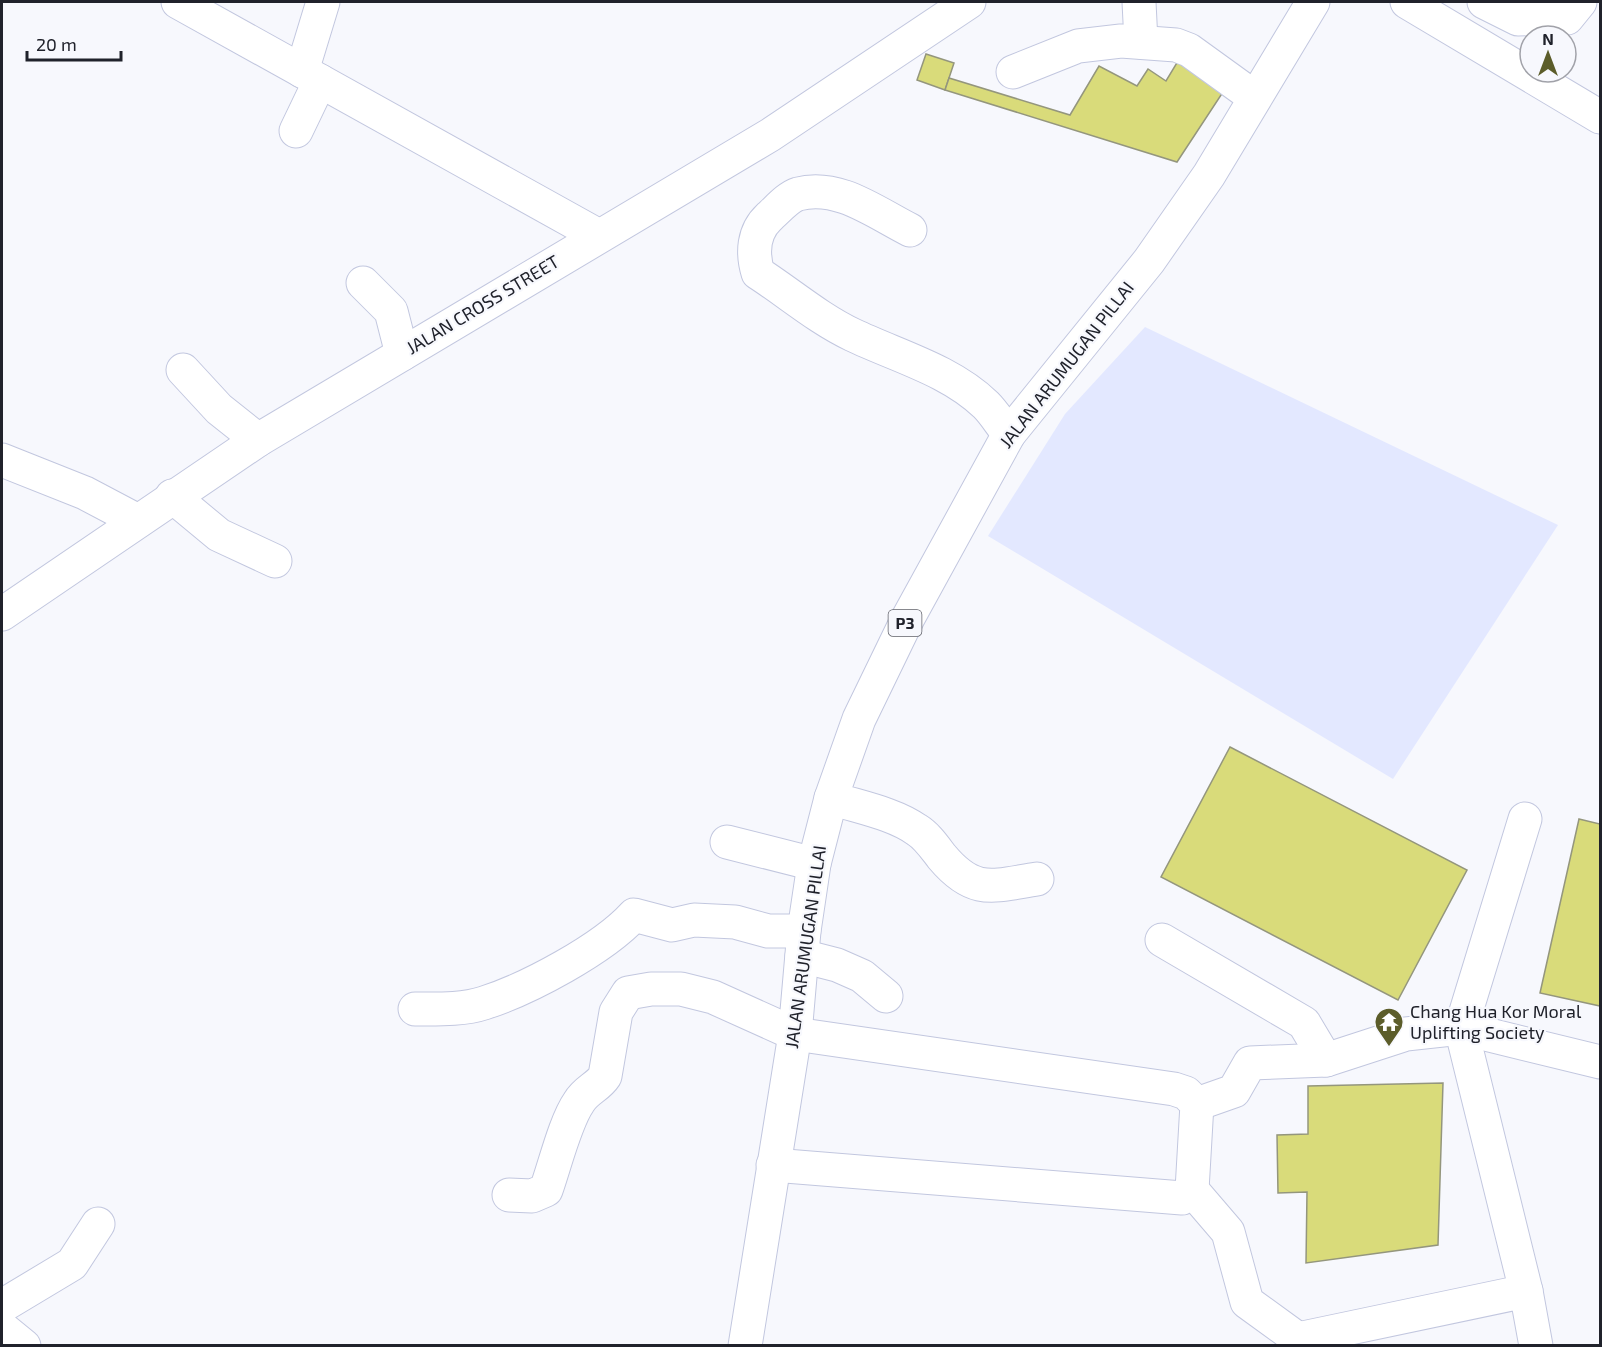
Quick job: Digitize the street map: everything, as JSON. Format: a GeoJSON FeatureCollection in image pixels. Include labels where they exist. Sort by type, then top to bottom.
{"type":"FeatureCollection","features":[{"type":"Feature","properties":{"kind":"street"},"geometry":{"type":"LineString","coordinates":[[178,2],[599,236]]}},
{"type":"Feature","properties":{"kind":"street"},"geometry":{"type":"LineString","coordinates":[[296,131],[311,76],[323,2]]}},
{"type":"Feature","properties":{"kind":"street","name":"JALAN CROSS STREET"},"geometry":{"type":"LineString","coordinates":[[2,614],[172,496],[258,440],[770,135],[969,2]]}},
{"type":"Feature","properties":{"kind":"street"},"geometry":{"type":"LineString","coordinates":[[1139,2],[1141,42]]}},
{"type":"Feature","properties":{"kind":"street","name":"JALAN ARUMUGAN PILLAI"},"geometry":{"type":"LineString","coordinates":[[745,1346],[795,1034],[803,943],[814,864],[831,798],[859,719],[903,628],[1008,434],[1149,261],[1209,175],[1313,2]]}},
{"type":"Feature","properties":{"kind":"street"},"geometry":{"type":"LineString","coordinates":[[1407,2],[1600,117]]}},
{"type":"Feature","properties":{"kind":"street"},"geometry":{"type":"LineString","coordinates":[[1484,2],[1518,19],[1567,18],[1580,2]]}},
{"type":"Feature","properties":{"kind":"street"},"geometry":{"type":"LineString","coordinates":[[1013,72],[1078,46],[1121,41],[1176,45],[1189,50],[1254,97]]}},
{"type":"Feature","properties":{"kind":"street"},"geometry":{"type":"LineString","coordinates":[[910,230],[852,199],[830,192],[797,194],[764,222],[755,242],[753,258],[758,273],[813,311],[851,334],[925,367],[964,388],[987,406],[1008,434]]}},
{"type":"Feature","properties":{"kind":"street"},"geometry":{"type":"LineString","coordinates":[[363,283],[391,311],[402,354]]}},
{"type":"Feature","properties":{"kind":"street"},"geometry":{"type":"LineString","coordinates":[[183,370],[219,409],[258,440]]}},
{"type":"Feature","properties":{"kind":"street"},"geometry":{"type":"LineString","coordinates":[[2,460],[85,493],[138,521]]}},
{"type":"Feature","properties":{"kind":"street"},"geometry":{"type":"LineString","coordinates":[[172,496],[219,535],[275,561]]}},
{"type":"Feature","properties":{"kind":"street"},"geometry":{"type":"LineString","coordinates":[[831,798],[888,816],[918,830],[956,873],[969,883],[996,886],[1037,879]]}},
{"type":"Feature","properties":{"kind":"street"},"geometry":{"type":"LineString","coordinates":[[1525,819],[1461,1028],[1526,1291],[1536,1346]]}},
{"type":"Feature","properties":{"kind":"street"},"geometry":{"type":"LineString","coordinates":[[727,842],[814,864]]}},
{"type":"Feature","properties":{"kind":"street"},"geometry":{"type":"LineString","coordinates":[[415,1009],[482,1004],[518,990],[569,962],[624,926],[634,915],[672,925],[694,920],[735,922],[768,931],[803,943],[837,965],[862,976],[886,996]]}},
{"type":"Feature","properties":{"kind":"street"},"geometry":{"type":"LineString","coordinates":[[1162,940],[1304,1023],[1326,1060]]}},
{"type":"Feature","properties":{"kind":"street"},"geometry":{"type":"LineString","coordinates":[[509,1196],[532,1196],[546,1190],[578,1103],[587,1090],[601,1082],[605,1076],[616,1012],[628,993],[651,989],[681,989],[702,994],[795,1034],[1174,1089],[1186,1093],[1197,1104],[1192,1190],[1228,1232],[1247,1302],[1298,1339],[1526,1291]]}},
{"type":"Feature","properties":{"kind":"street"},"geometry":{"type":"LineString","coordinates":[[1197,1104],[1234,1091],[1250,1063],[1326,1060],[1406,1034],[1461,1028],[1600,1062]]}},
{"type":"Feature","properties":{"kind":"street"},"geometry":{"type":"LineString","coordinates":[[773,1165],[1182,1198],[1192,1190]]}},
{"type":"Feature","properties":{"kind":"street"},"geometry":{"type":"LineString","coordinates":[[7,1331],[72,1264],[98,1224]]}},
{"type":"Feature","properties":{"kind":"shaded area"},"geometry":{"type":"Polygon","coordinates":[[[1145,327],[1558,525],[1393,779],[988,536],[1065,414],[1145,327]]]}},
{"type":"Feature","properties":{"kind":"building"},"geometry":{"type":"Polygon","coordinates":[[[926,54],[954,63],[945,90],[917,80],[926,54]]]}},
{"type":"Feature","properties":{"kind":"building"},"geometry":{"type":"Polygon","coordinates":[[[1178,61],[1225,89],[1177,162],[945,90],[949,78],[1070,115],[1099,66],[1137,86],[1148,69],[1166,81],[1178,61]]]}},
{"type":"Feature","properties":{"kind":"building"},"geometry":{"type":"Polygon","coordinates":[[[1230,747],[1467,870],[1398,1000],[1161,877],[1230,747]]]}},
{"type":"Feature","properties":{"kind":"building"},"geometry":{"type":"Polygon","coordinates":[[[1579,819],[1600,824],[1600,1006],[1540,993],[1579,819]]]}},
{"type":"Feature","properties":{"kind":"building"},"geometry":{"type":"Polygon","coordinates":[[[1443,1083],[1438,1245],[1306,1263],[1307,1192],[1278,1193],[1277,1135],[1308,1134],[1308,1086],[1443,1083]]]}},
{"type":"Feature","properties":{"kind":"place","name":"Chang Hua Kor Moral Uplifting Society"},"geometry":{"type":"Point","coordinates":[1389,1048]}}]}
